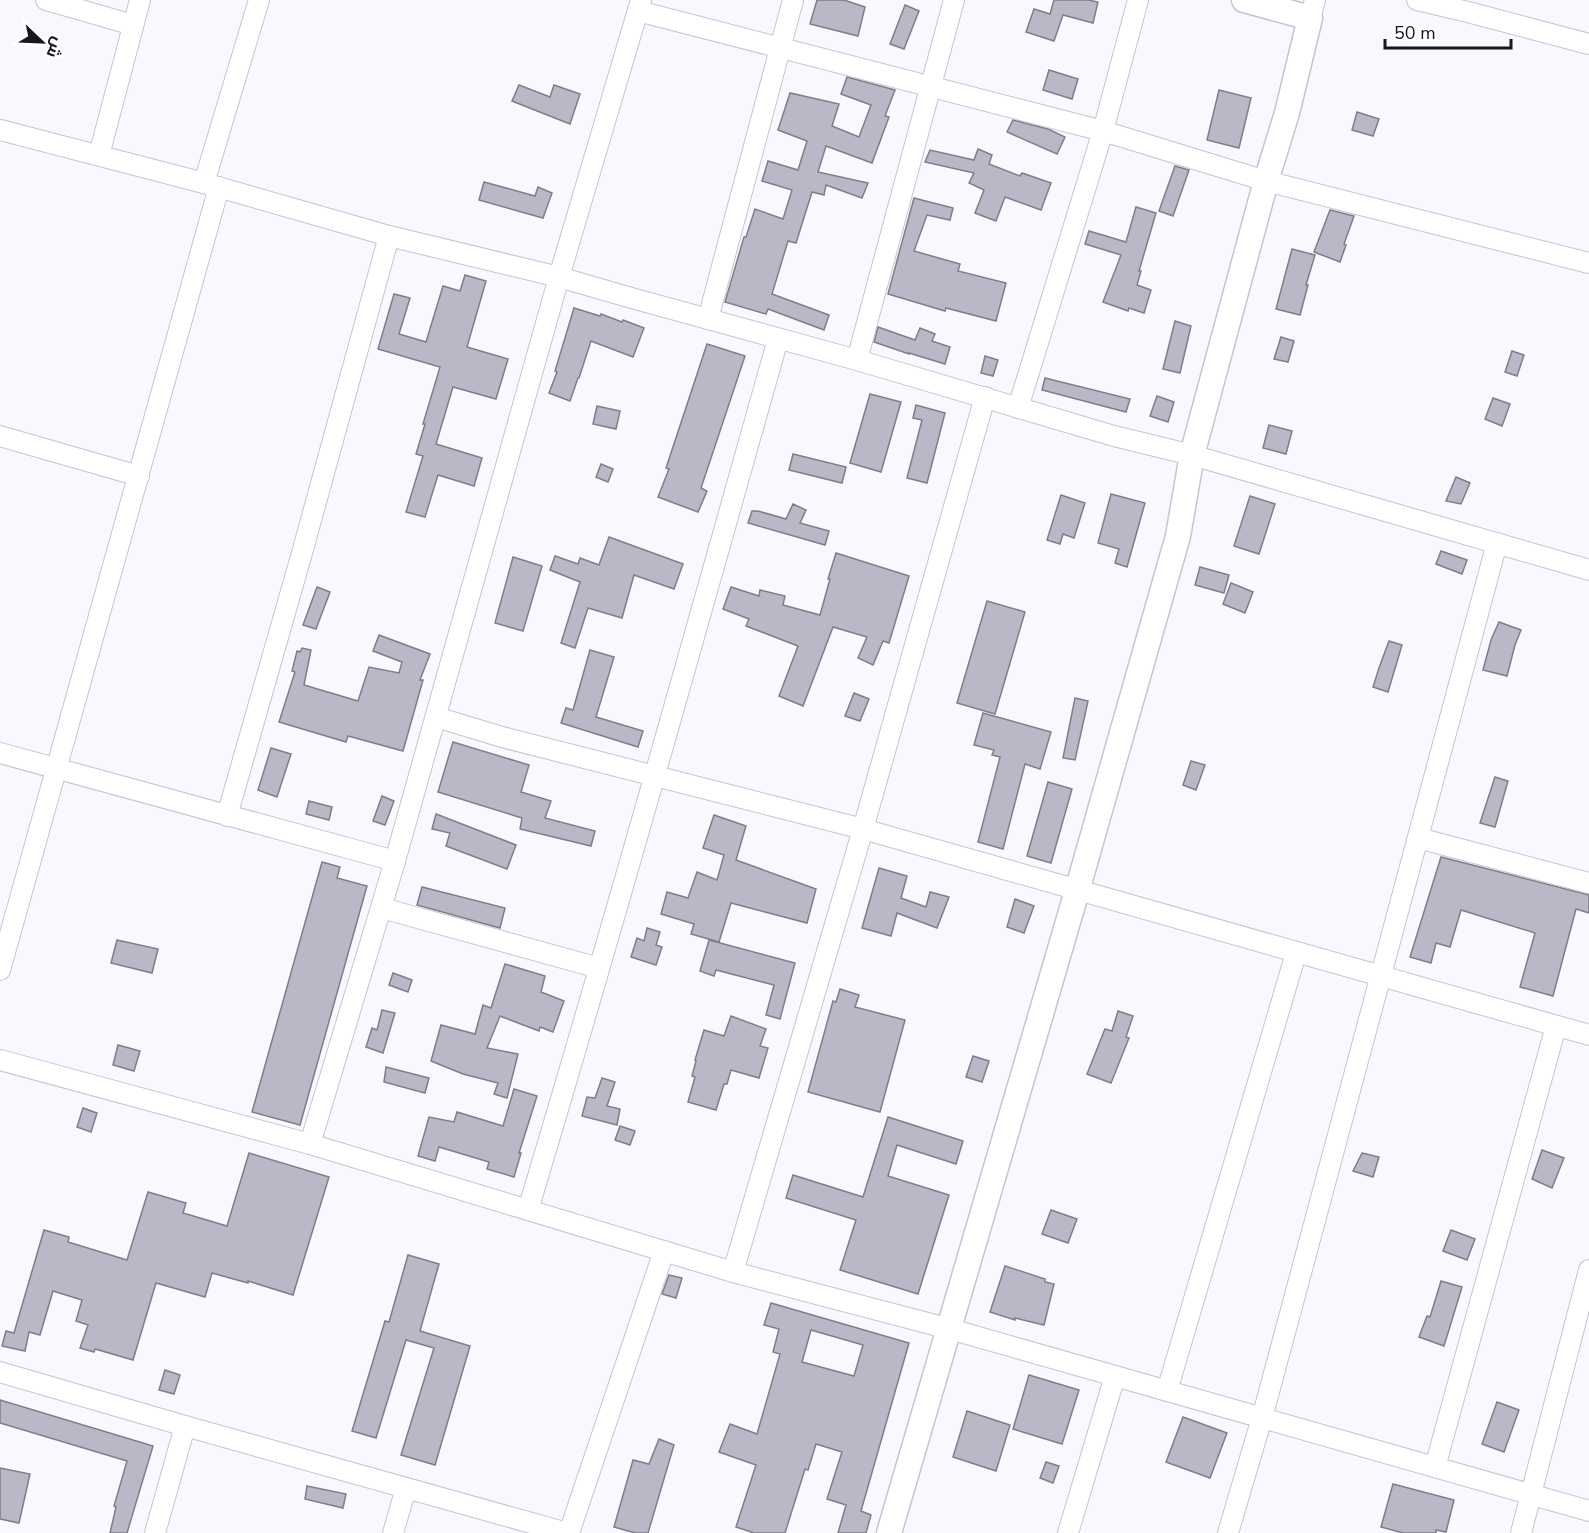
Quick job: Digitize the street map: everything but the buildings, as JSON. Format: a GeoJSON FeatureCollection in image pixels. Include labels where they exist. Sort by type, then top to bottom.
{"type":"FeatureCollection","features":[{"type":"Feature","properties":{"kind":"street"},"geometry":{"type":"LineString","coordinates":[[46,0],[133,25]]}},
{"type":"Feature","properties":{"kind":"street"},"geometry":{"type":"LineString","coordinates":[[99,155],[140,0]]}},
{"type":"Feature","properties":{"kind":"street"},"geometry":{"type":"LineString","coordinates":[[0,970],[139,476],[260,0]]}},
{"type":"Feature","properties":{"kind":"street"},"geometry":{"type":"LineString","coordinates":[[708,320],[793,0]]}},
{"type":"Feature","properties":{"kind":"street"},"geometry":{"type":"LineString","coordinates":[[857,360],[954,0]]}},
{"type":"Feature","properties":{"kind":"street"},"geometry":{"type":"LineString","coordinates":[[1018,408],[1103,131],[1138,0]]}},
{"type":"Feature","properties":{"kind":"street"},"geometry":{"type":"LineString","coordinates":[[889,1533],[1077,891],[1178,536],[1192,455],[1266,181],[1287,113],[1312,9],[1244,0]]}},
{"type":"Feature","properties":{"kind":"street"},"geometry":{"type":"LineString","coordinates":[[1417,0],[1470,6],[1589,44]]}},
{"type":"Feature","properties":{"kind":"street"},"geometry":{"type":"LineString","coordinates":[[310,1144],[382,908],[558,278],[639,6],[780,49],[1103,131],[1266,181],[1589,263]]}},
{"type":"Feature","properties":{"kind":"street"},"geometry":{"type":"LineString","coordinates":[[0,130],[212,185],[389,236],[558,278],[857,360],[1114,436],[1192,455],[1589,570]]}},
{"type":"Feature","properties":{"kind":"street"},"geometry":{"type":"LineString","coordinates":[[227,816],[389,236]]}},
{"type":"Feature","properties":{"kind":"street"},"geometry":{"type":"LineString","coordinates":[[528,1210],[655,777],[778,339]]}},
{"type":"Feature","properties":{"kind":"street"},"geometry":{"type":"LineString","coordinates":[[733,1272],[863,830],[985,398]]}},
{"type":"Feature","properties":{"kind":"street"},"geometry":{"type":"LineString","coordinates":[[0,436],[139,476]]}},
{"type":"Feature","properties":{"kind":"street"},"geometry":{"type":"LineString","coordinates":[[1228,1533],[1262,1418],[1497,543]]}},
{"type":"Feature","properties":{"kind":"street"},"geometry":{"type":"LineString","coordinates":[[435,717],[491,734],[863,830],[1589,1035]]}},
{"type":"Feature","properties":{"kind":"street"},"geometry":{"type":"LineString","coordinates":[[0,753],[395,861]]}},
{"type":"Feature","properties":{"kind":"street"},"geometry":{"type":"LineString","coordinates":[[1418,838],[1589,883]]}},
{"type":"Feature","properties":{"kind":"street"},"geometry":{"type":"LineString","coordinates":[[382,908],[599,968]]}},
{"type":"Feature","properties":{"kind":"street"},"geometry":{"type":"LineString","coordinates":[[1167,1391],[1296,953]]}},
{"type":"Feature","properties":{"kind":"street"},"geometry":{"type":"LineString","coordinates":[[1435,1467],[1556,1026]]}},
{"type":"Feature","properties":{"kind":"street"},"geometry":{"type":"LineString","coordinates":[[0,1060],[310,1144],[733,1272],[950,1329],[1589,1511]]}},
{"type":"Feature","properties":{"kind":"street"},"geometry":{"type":"LineString","coordinates":[[0,1372],[568,1533],[664,1251]]}},
{"type":"Feature","properties":{"kind":"street"},"geometry":{"type":"LineString","coordinates":[[1521,1533],[1589,1270]]}},
{"type":"Feature","properties":{"kind":"street"},"geometry":{"type":"LineString","coordinates":[[1068,1533],[1115,1376]]}},
{"type":"Feature","properties":{"kind":"street"},"geometry":{"type":"LineString","coordinates":[[155,1533],[185,1426]]}},
{"type":"Feature","properties":{"kind":"street"},"geometry":{"type":"LineString","coordinates":[[393,1533],[406,1488]]}}]}
